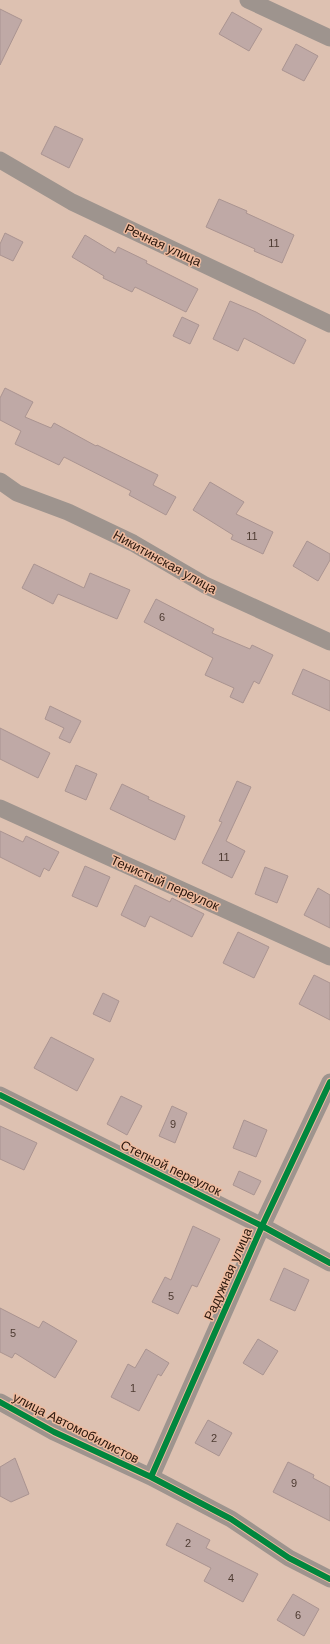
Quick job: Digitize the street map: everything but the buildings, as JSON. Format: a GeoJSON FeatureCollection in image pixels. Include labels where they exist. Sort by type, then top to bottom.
{"type":"FeatureCollection","features":[{"type":"Feature","properties":{"kind":"street"},"geometry":{"type":"LineString","coordinates":[[248,0],[330,38]]}},
{"type":"Feature","properties":{"kind":"street","name":"Речная улица"},"geometry":{"type":"LineString","coordinates":[[0,160],[72,202],[330,324]]}},
{"type":"Feature","properties":{"kind":"street","name":"Никитинская улица"},"geometry":{"type":"LineString","coordinates":[[0,481],[18,493],[68,512],[133,543],[205,585],[330,642]]}},
{"type":"Feature","properties":{"kind":"street","name":"Тенистый переулок"},"geometry":{"type":"LineString","coordinates":[[0,808],[330,957]]}},
{"type":"Feature","properties":{"kind":"street","name":"Радужная улица"},"geometry":{"type":"LineString","coordinates":[[151,1478],[262,1226],[330,1082]]}},
{"type":"Feature","properties":{"kind":"street","name":"Степной переулок"},"geometry":{"type":"LineString","coordinates":[[0,1095],[262,1226],[330,1263]]}},
{"type":"Feature","properties":{"kind":"street","name":"улица Автомобилистов"},"geometry":{"type":"LineString","coordinates":[[0,1402],[54,1432],[151,1478],[231,1519],[289,1558],[330,1579]]}},
{"type":"Feature","properties":{"kind":"cycle path"},"geometry":{"type":"LineString","coordinates":[[151,1477],[262,1226],[330,1082]]}},
{"type":"Feature","properties":{"kind":"cycle path"},"geometry":{"type":"LineString","coordinates":[[0,1095],[262,1226],[330,1263]]}},
{"type":"Feature","properties":{"kind":"cycle path"},"geometry":{"type":"LineString","coordinates":[[0,1402],[54,1432],[151,1477],[231,1519],[289,1558],[330,1579]]}}]}
